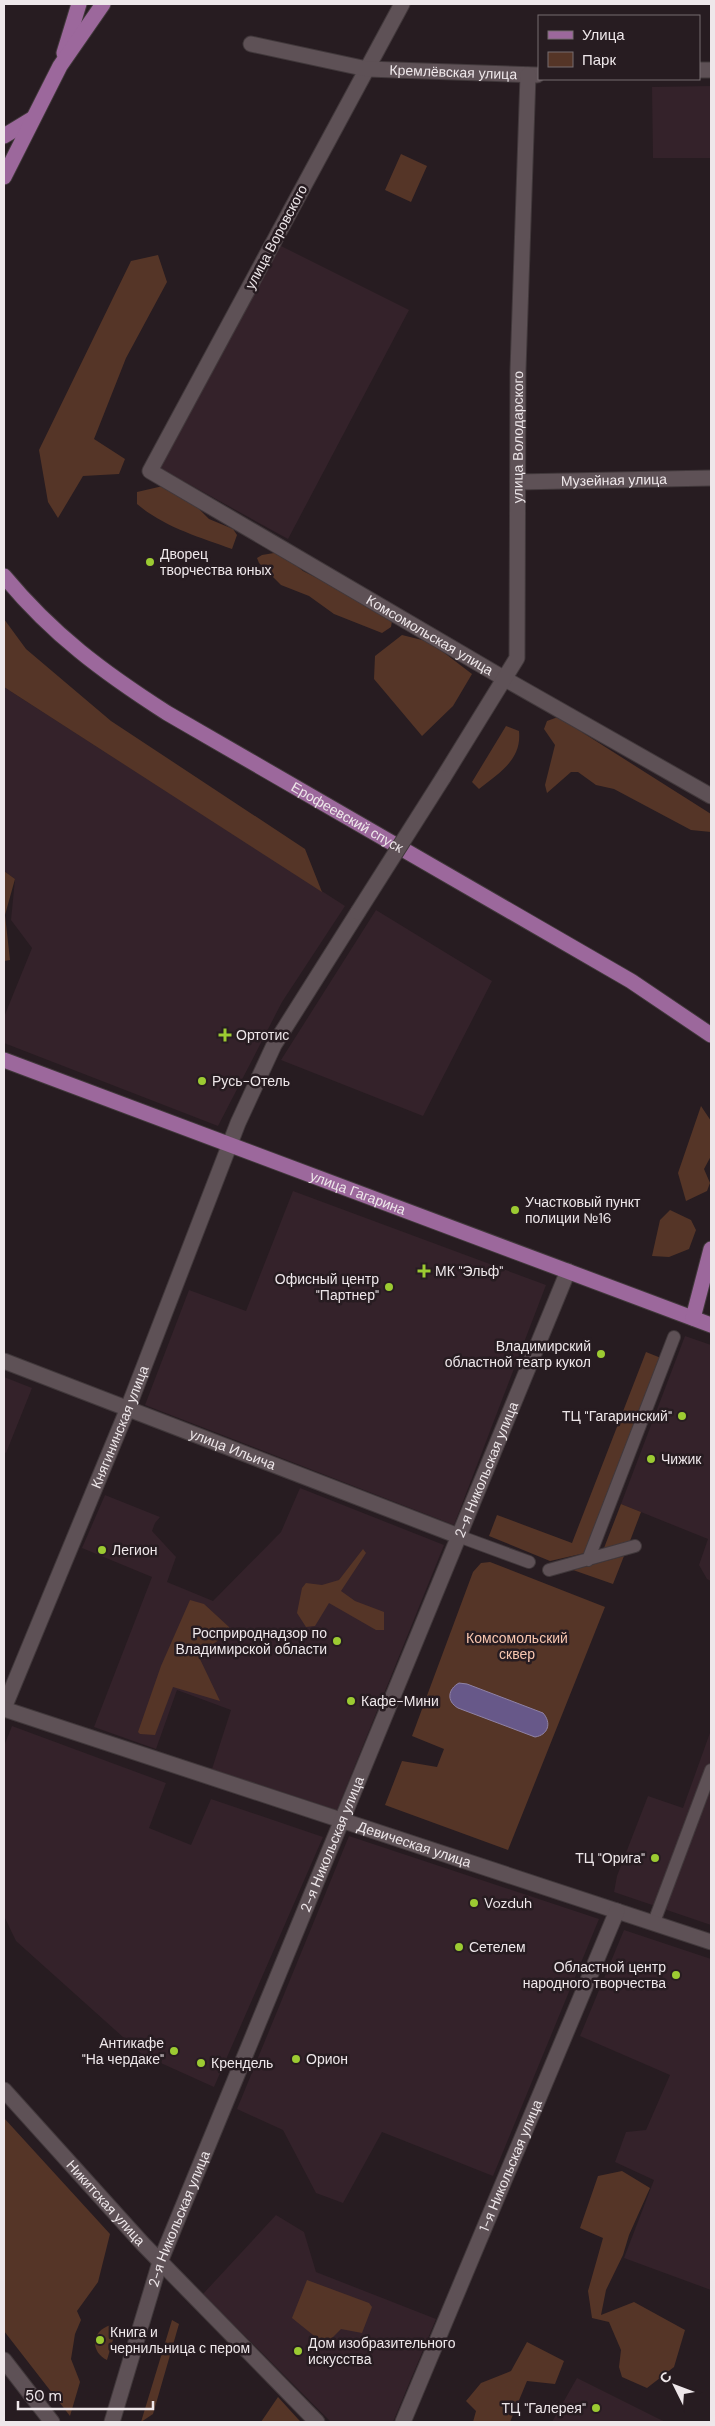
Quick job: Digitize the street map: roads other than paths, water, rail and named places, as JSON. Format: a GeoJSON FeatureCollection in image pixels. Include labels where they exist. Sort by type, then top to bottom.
{"type":"FeatureCollection","features":[{"type":"Feature","properties":{"kind":"main road"},"geometry":{"type":"LineString","coordinates":[[60,66],[79,4]]}},
{"type":"Feature","properties":{"kind":"main road"},"geometry":{"type":"LineString","coordinates":[[4,177],[60,66],[103,4]]}},
{"type":"Feature","properties":{"kind":"main road"},"geometry":{"type":"LineString","coordinates":[[4,136],[32,119]]}},
{"type":"Feature","properties":{"kind":"main road","name":"Ерофеевский спуск"},"geometry":{"type":"LineString","coordinates":[[4,576],[55,632],[129,689],[159,709],[631,981],[709,1036]]}},
{"type":"Feature","properties":{"kind":"main road","name":"улица Гагарина"},"geometry":{"type":"LineString","coordinates":[[4,1060],[711,1325]]}},
{"type":"Feature","properties":{"kind":"main road"},"geometry":{"type":"LineString","coordinates":[[693,1318],[711,1249]]}},
{"type":"Feature","properties":{"kind":"street","name":"улица Воровского"},"geometry":{"type":"LineString","coordinates":[[150,471],[402,4]]}},
{"type":"Feature","properties":{"kind":"street","name":"Кремлёвская улица"},"geometry":{"type":"LineString","coordinates":[[251,44],[367,69],[534,75]]}},
{"type":"Feature","properties":{"kind":"street","name":"улица Володарского"},"geometry":{"type":"LineString","coordinates":[[358,912],[517,658],[519,360],[534,75]]}},
{"type":"Feature","properties":{"kind":"street","name":"Комсомольская улица"},"geometry":{"type":"LineString","coordinates":[[150,471],[505,679],[711,796]]}},
{"type":"Feature","properties":{"kind":"street","name":"Музейная улица"},"geometry":{"type":"LineString","coordinates":[[518,482],[711,478]]}},
{"type":"Feature","properties":{"kind":"street","name":"Княгининская улица"},"geometry":{"type":"LineString","coordinates":[[4,1708],[128,1408],[229,1144],[274,1045],[358,912]]}},
{"type":"Feature","properties":{"kind":"street","name":"2-я Никольская улица"},"geometry":{"type":"LineString","coordinates":[[112,2422],[160,2262],[568,1271]]}},
{"type":"Feature","properties":{"kind":"street"},"geometry":{"type":"LineString","coordinates":[[588,1560],[674,1337]]}},
{"type":"Feature","properties":{"kind":"street","name":"улица Ильича"},"geometry":{"type":"LineString","coordinates":[[4,1361],[460,1537]]}},
{"type":"Feature","properties":{"kind":"street"},"geometry":{"type":"LineString","coordinates":[[460,1537],[528,1562]]}},
{"type":"Feature","properties":{"kind":"street"},"geometry":{"type":"LineString","coordinates":[[549,1570],[634,1546]]}},
{"type":"Feature","properties":{"kind":"street","name":"Девическая улица"},"geometry":{"type":"LineString","coordinates":[[4,1708],[711,1942]]}},
{"type":"Feature","properties":{"kind":"street"},"geometry":{"type":"LineString","coordinates":[[654,1922],[711,1770]]}},
{"type":"Feature","properties":{"kind":"street","name":"1-я Никольская улица"},"geometry":{"type":"LineString","coordinates":[[403,2422],[618,1911]]}},
{"type":"Feature","properties":{"kind":"street","name":"Никитская улица"},"geometry":{"type":"LineString","coordinates":[[4,2090],[160,2262],[317,2422]]}},
{"type":"Feature","properties":{"kind":"street"},"geometry":{"type":"LineString","coordinates":[[4,2360],[52,2422]]}},
{"type":"Feature","properties":{"kind":"place","name":"Дворец творчества юных"},"geometry":{"type":"Point","coordinates":[150,562]}},
{"type":"Feature","properties":{"kind":"place","name":"Ортотис"},"geometry":{"type":"Point","coordinates":[225,1035]}},
{"type":"Feature","properties":{"kind":"place","name":"Русь-Отель"},"geometry":{"type":"Point","coordinates":[202,1081]}},
{"type":"Feature","properties":{"kind":"place","name":"Участковый пункт полиции №16"},"geometry":{"type":"Point","coordinates":[515,1210]}},
{"type":"Feature","properties":{"kind":"place","name":"МК \"Эльф\""},"geometry":{"type":"Point","coordinates":[424,1271]}},
{"type":"Feature","properties":{"kind":"place","name":"Офисный центр \"Партнер\""},"geometry":{"type":"Point","coordinates":[389,1287]}},
{"type":"Feature","properties":{"kind":"place","name":"Владимирский областной театр кукол"},"geometry":{"type":"Point","coordinates":[601,1354]}},
{"type":"Feature","properties":{"kind":"place","name":"ТЦ \"Гагаринский\""},"geometry":{"type":"Point","coordinates":[682,1416]}},
{"type":"Feature","properties":{"kind":"place","name":"Чижик"},"geometry":{"type":"Point","coordinates":[651,1459]}},
{"type":"Feature","properties":{"kind":"place","name":"Легион"},"geometry":{"type":"Point","coordinates":[102,1550]}},
{"type":"Feature","properties":{"kind":"place","name":"Росприроднадзор по Владимирской области"},"geometry":{"type":"Point","coordinates":[337,1641]}},
{"type":"Feature","properties":{"kind":"place","name":"Кафе-Мини"},"geometry":{"type":"Point","coordinates":[351,1701]}},
{"type":"Feature","properties":{"kind":"place","name":"ТЦ \"Орига\""},"geometry":{"type":"Point","coordinates":[655,1858]}},
{"type":"Feature","properties":{"kind":"place","name":"Vozduh"},"geometry":{"type":"Point","coordinates":[474,1903]}},
{"type":"Feature","properties":{"kind":"place","name":"Сетелем"},"geometry":{"type":"Point","coordinates":[459,1947]}},
{"type":"Feature","properties":{"kind":"place","name":"Областной центр народного творчества"},"geometry":{"type":"Point","coordinates":[676,1975]}},
{"type":"Feature","properties":{"kind":"place","name":"Антикафе \"На чердаке\""},"geometry":{"type":"Point","coordinates":[174,2051]}},
{"type":"Feature","properties":{"kind":"place","name":"Орион"},"geometry":{"type":"Point","coordinates":[296,2059]}},
{"type":"Feature","properties":{"kind":"place","name":"Крендель"},"geometry":{"type":"Point","coordinates":[201,2063]}},
{"type":"Feature","properties":{"kind":"place","name":"Книга и чернильница с пером"},"geometry":{"type":"Point","coordinates":[100,2340]}},
{"type":"Feature","properties":{"kind":"place","name":"Дом изобразительного искусства"},"geometry":{"type":"Point","coordinates":[298,2351]}},
{"type":"Feature","properties":{"kind":"place","name":"ТЦ \"Галерея\""},"geometry":{"type":"Point","coordinates":[596,2408]}},
{"type":"Feature","properties":{"kind":"park label","name":"Комсомольский сквер"},"geometry":{"type":"Point","coordinates":[517,1646]}}]}
